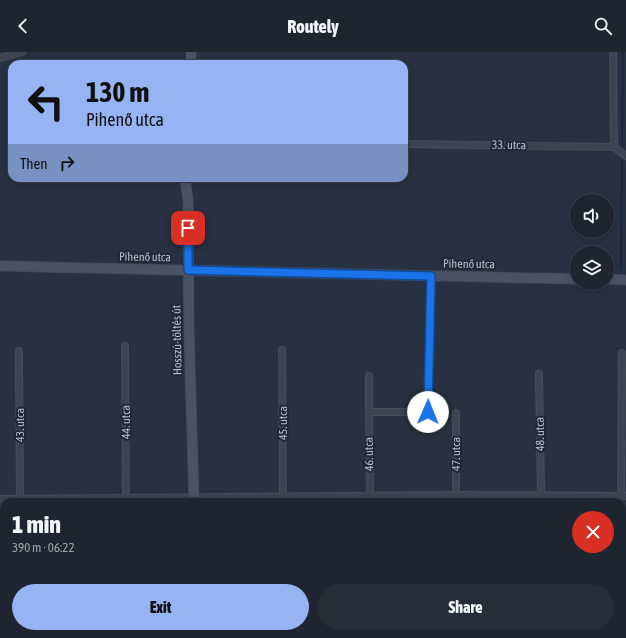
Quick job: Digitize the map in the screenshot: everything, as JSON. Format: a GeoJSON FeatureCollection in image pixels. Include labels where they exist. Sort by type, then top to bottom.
{"type":"FeatureCollection","features":[{"type":"Feature","properties":{"kind":"street"},"geometry":{"type":"LineString","coordinates":[[0,58],[22,52]]}},
{"type":"Feature","properties":{"kind":"street"},"geometry":{"type":"LineString","coordinates":[[613,52],[614,147],[626,156]]}},
{"type":"Feature","properties":{"kind":"street","name":"33. utca"},"geometry":{"type":"LineString","coordinates":[[408,144],[614,147]]}},
{"type":"Feature","properties":{"kind":"street","name":"Hosszú-töltés út"},"geometry":{"type":"LineString","coordinates":[[186,182],[188,200],[188,270],[194,498]]}},
{"type":"Feature","properties":{"kind":"street","name":"Pihenő utca"},"geometry":{"type":"LineString","coordinates":[[0,266],[570,279]]}},
{"type":"Feature","properties":{"kind":"street"},"geometry":{"type":"LineString","coordinates":[[369,412],[428,412],[431,276]]}},
{"type":"Feature","properties":{"kind":"street"},"geometry":{"type":"LineString","coordinates":[[614,279],[626,280]]}},
{"type":"Feature","properties":{"kind":"street","name":"44. utca"},"geometry":{"type":"LineString","coordinates":[[125,346],[126,498]]}},
{"type":"Feature","properties":{"kind":"street","name":"45. utca"},"geometry":{"type":"LineString","coordinates":[[282,350],[283,496]]}},
{"type":"Feature","properties":{"kind":"street","name":"43. utca"},"geometry":{"type":"LineString","coordinates":[[19,351],[20,498]]}},
{"type":"Feature","properties":{"kind":"street"},"geometry":{"type":"LineString","coordinates":[[592,498],[624,495],[622,353]]}},
{"type":"Feature","properties":{"kind":"street","name":"48. utca"},"geometry":{"type":"LineString","coordinates":[[539,374],[541,495]]}},
{"type":"Feature","properties":{"kind":"street","name":"46. utca"},"geometry":{"type":"LineString","coordinates":[[370,376],[370,495]]}},
{"type":"Feature","properties":{"kind":"street","name":"47. utca"},"geometry":{"type":"LineString","coordinates":[[456,413],[456,495]]}},
{"type":"Feature","properties":{"kind":"street"},"geometry":{"type":"LineString","coordinates":[[337,498],[370,495],[402,498]]}},
{"type":"Feature","properties":{"kind":"street"},"geometry":{"type":"LineString","coordinates":[[423,498],[456,495],[486,498]]}},
{"type":"Feature","properties":{"kind":"street"},"geometry":{"type":"LineString","coordinates":[[507,498],[541,495],[571,498]]}},
{"type":"Feature","properties":{"kind":"street"},"geometry":{"type":"LineString","coordinates":[[262,498],[283,496],[312,498]]}},
{"type":"Feature","properties":{"kind":"waterway"},"geometry":{"type":"LineString","coordinates":[[622,149],[623,52]]}},
{"type":"Feature","properties":{"kind":"waterway"},"geometry":{"type":"LineString","coordinates":[[621,269],[622,160]]}},
{"type":"Feature","properties":{"kind":"route"},"geometry":{"type":"LineString","coordinates":[[188,228],[188,270],[431,276],[428,412]]}}]}
